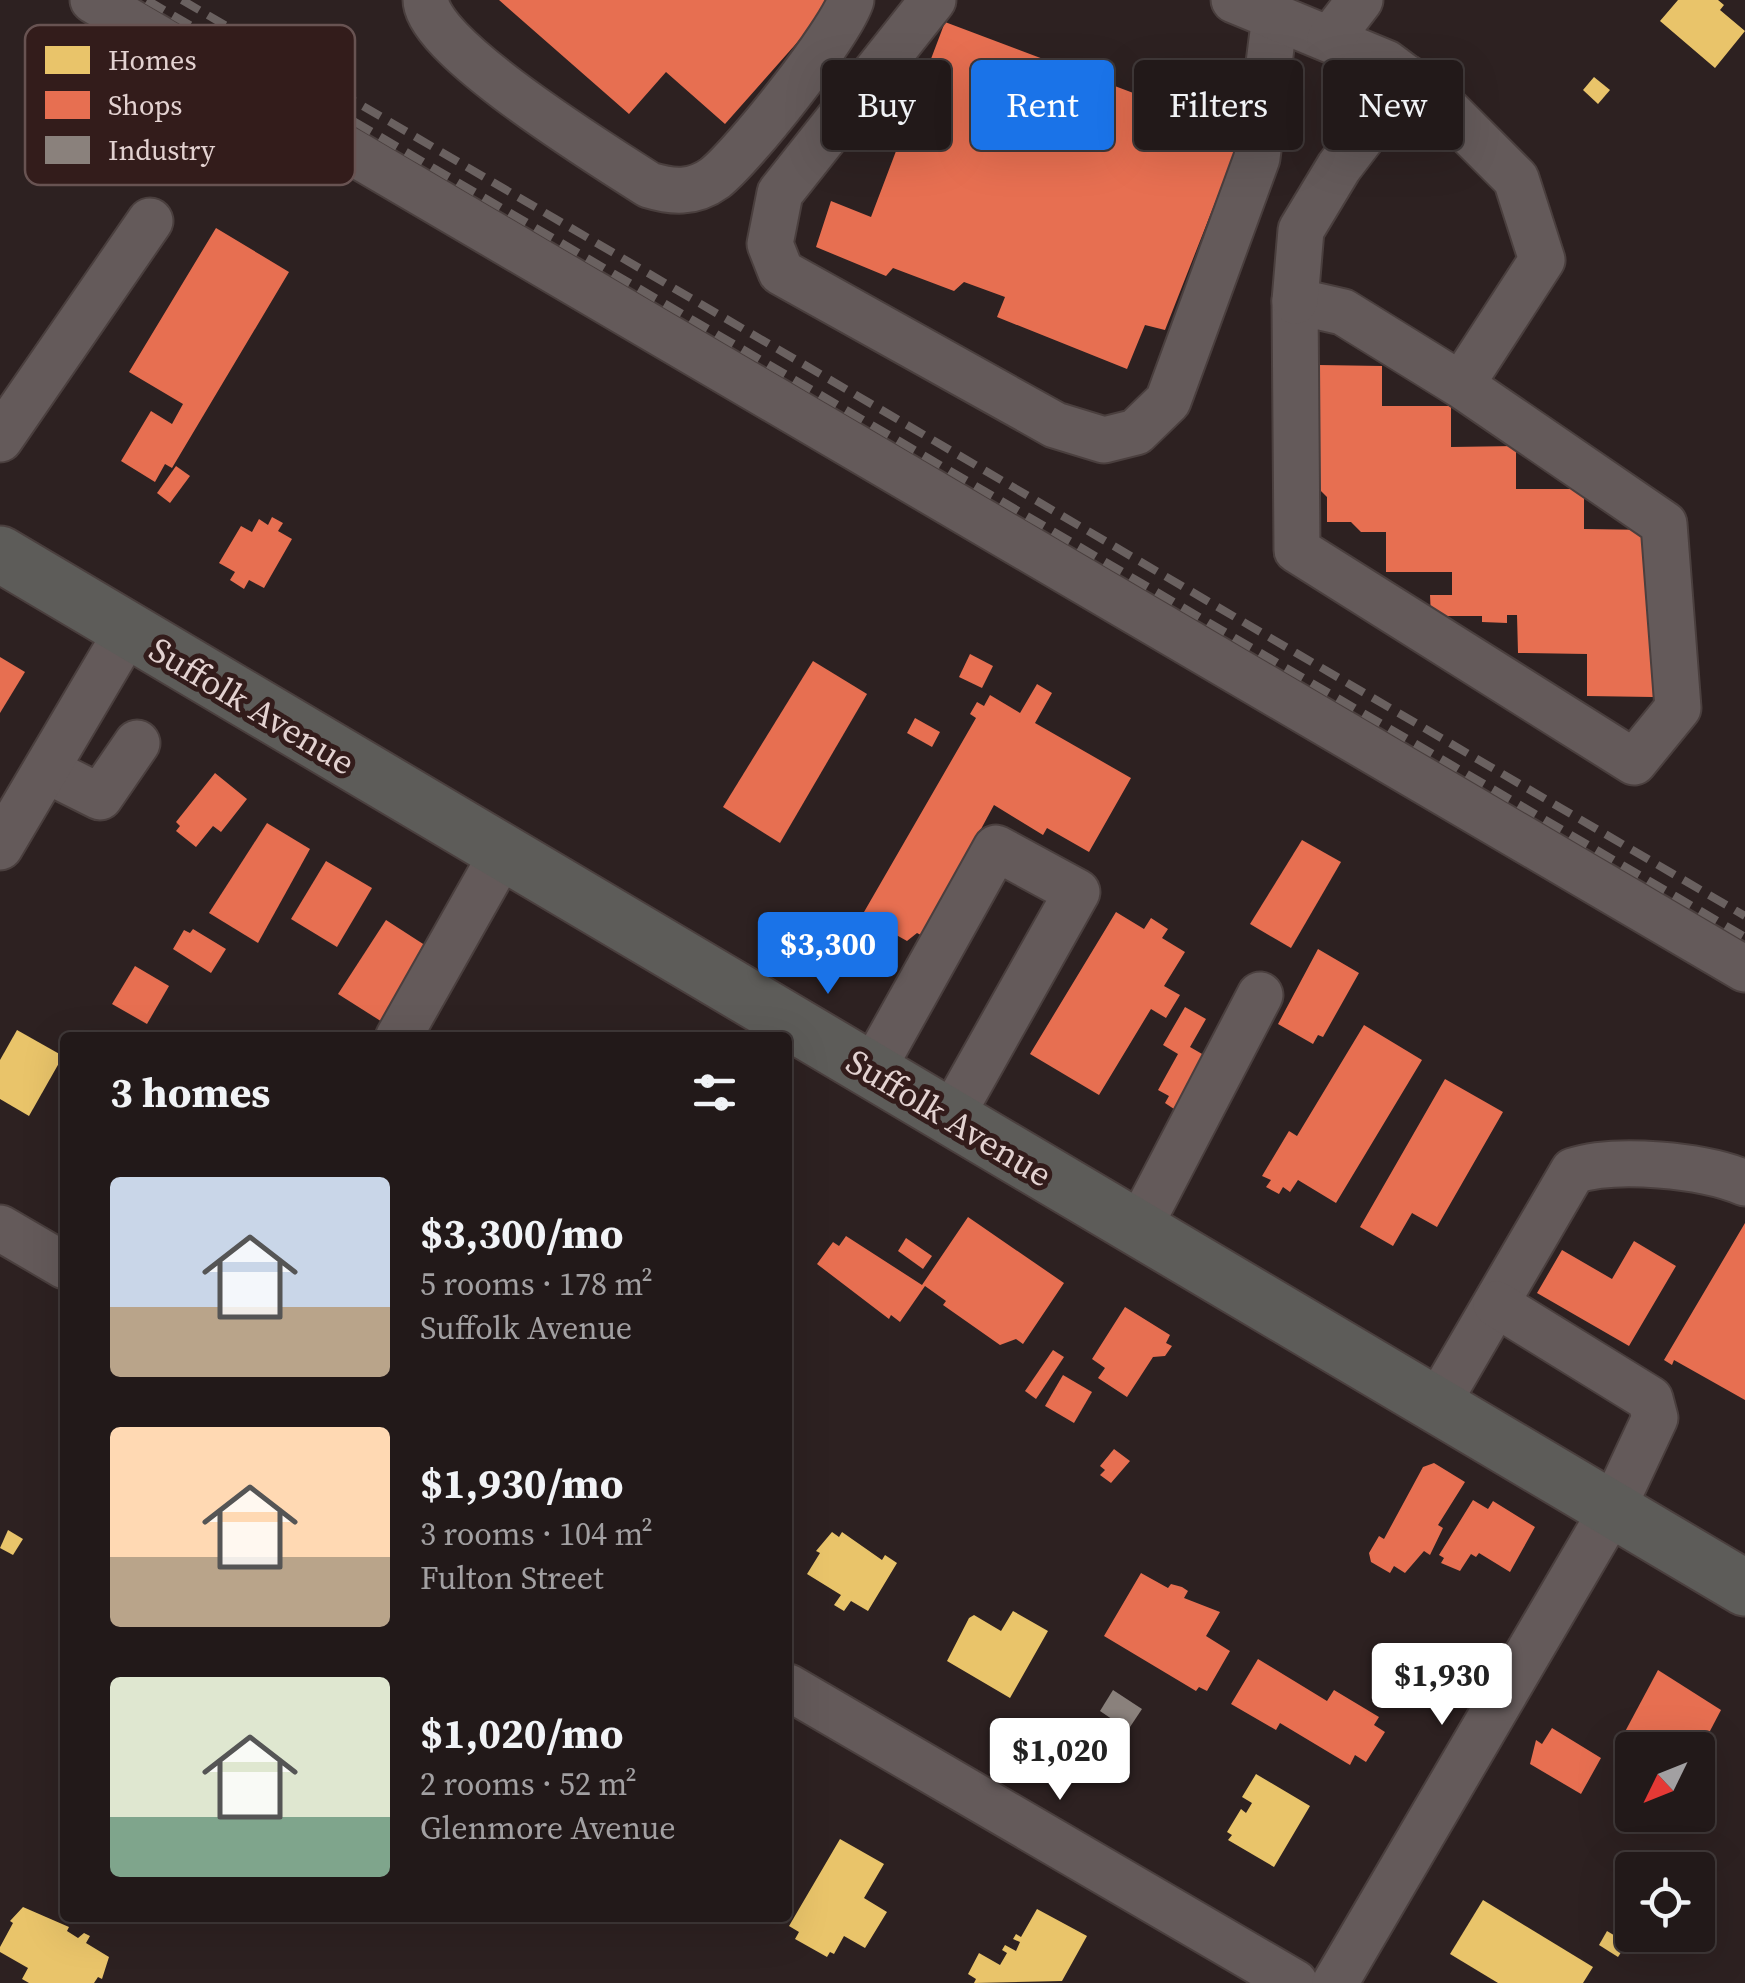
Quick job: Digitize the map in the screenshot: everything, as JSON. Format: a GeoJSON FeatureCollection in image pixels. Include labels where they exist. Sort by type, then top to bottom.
{"type":"FeatureCollection","features":[{"type":"Feature","properties":{"kind":"main road","name":"Suffolk Avenue"},"geometry":{"type":"LineString","coordinates":[[0,554],[1745,1588]]}},
{"type":"Feature","properties":{"kind":"street"},"geometry":{"type":"LineString","coordinates":[[93,0],[136,25]]}},
{"type":"Feature","properties":{"kind":"street"},"geometry":{"type":"LineString","coordinates":[[426,0],[439,30],[484,72],[649,185],[678,193],[714,178],[821,51],[851,0]]}},
{"type":"Feature","properties":{"kind":"street"},"geometry":{"type":"LineString","coordinates":[[933,0],[780,194],[770,244],[782,272],[1055,424],[1104,440],[1136,432],[1168,402],[1257,158],[1254,8],[1379,60]]}},
{"type":"Feature","properties":{"kind":"street"},"geometry":{"type":"LineString","coordinates":[[1330,38],[1360,0]]}},
{"type":"Feature","properties":{"kind":"street"},"geometry":{"type":"LineString","coordinates":[[1462,385],[1542,260],[1516,179],[1463,125]]}},
{"type":"Feature","properties":{"kind":"street"},"geometry":{"type":"LineString","coordinates":[[1295,301],[1343,312],[1462,385],[1664,524],[1678,708],[1634,762],[1297,550],[1295,301],[1301,230],[1352,150]]}},
{"type":"Feature","properties":{"kind":"street"},"geometry":{"type":"LineString","coordinates":[[355,154],[1745,969]]}},
{"type":"Feature","properties":{"kind":"street"},"geometry":{"type":"LineString","coordinates":[[0,438],[150,220]]}},
{"type":"Feature","properties":{"kind":"street"},"geometry":{"type":"LineString","coordinates":[[0,847],[127,632]]}},
{"type":"Feature","properties":{"kind":"street"},"geometry":{"type":"LineString","coordinates":[[46,770],[100,796],[137,743]]}},
{"type":"Feature","properties":{"kind":"street"},"geometry":{"type":"LineString","coordinates":[[871,1072],[996,848],[1077,892],[950,1118]]}},
{"type":"Feature","properties":{"kind":"street"},"geometry":{"type":"LineString","coordinates":[[401,1032],[502,854]]}},
{"type":"Feature","properties":{"kind":"street"},"geometry":{"type":"LineString","coordinates":[[1138,1229],[1260,996]]}},
{"type":"Feature","properties":{"kind":"street"},"geometry":{"type":"LineString","coordinates":[[1436,1406],[1573,1171],[1600,1162],[1725,1174],[1745,1183]]}},
{"type":"Feature","properties":{"kind":"street"},"geometry":{"type":"LineString","coordinates":[[0,1228],[60,1263]]}},
{"type":"Feature","properties":{"kind":"street"},"geometry":{"type":"LineString","coordinates":[[1336,1983],[1612,1510],[1654,1418],[1650,1399],[1496,1304]]}},
{"type":"Feature","properties":{"kind":"street"},"geometry":{"type":"LineString","coordinates":[[792,1689],[1295,1983]]}},
{"type":"Feature","properties":{"kind":"building: Homes"},"geometry":{"type":"Polygon","coordinates":[[[1678,0],[1718,0],[1724,5],[1720,10],[1745,31],[1715,68],[1660,21],[1678,0]]]}},
{"type":"Feature","properties":{"kind":"building: Homes"},"geometry":{"type":"Polygon","coordinates":[[[1594,77],[1610,90],[1598,104],[1583,90],[1594,77]]]}},
{"type":"Feature","properties":{"kind":"building: Homes"},"geometry":{"type":"Polygon","coordinates":[[[17,1030],[60,1054],[60,1061],[29,1116],[0,1099],[0,1060],[17,1030]]]}},
{"type":"Feature","properties":{"kind":"building: Homes"},"geometry":{"type":"Polygon","coordinates":[[[8,1530],[23,1539],[13,1555],[0,1548],[8,1530]]]}},
{"type":"Feature","properties":{"kind":"building: Homes"},"geometry":{"type":"Polygon","coordinates":[[[832,1532],[839,1537],[842,1532],[882,1560],[885,1555],[897,1563],[868,1611],[851,1601],[844,1611],[834,1605],[841,1595],[807,1574],[820,1553],[816,1551],[832,1532]]]}},
{"type":"Feature","properties":{"kind":"building: Homes"},"geometry":{"type":"Polygon","coordinates":[[[1013,1611],[1048,1631],[1010,1698],[947,1661],[969,1618],[974,1615],[1001,1631],[1013,1611]]]}},
{"type":"Feature","properties":{"kind":"building: Homes"},"geometry":{"type":"Polygon","coordinates":[[[1043,1745],[1066,1760],[1053,1781],[1030,1765],[1043,1745]]]}},
{"type":"Feature","properties":{"kind":"building: Homes"},"geometry":{"type":"Polygon","coordinates":[[[1256,1774],[1310,1806],[1274,1867],[1228,1840],[1232,1835],[1227,1832],[1241,1809],[1246,1813],[1252,1803],[1242,1797],[1256,1774]]]}},
{"type":"Feature","properties":{"kind":"building: Homes"},"geometry":{"type":"Polygon","coordinates":[[[840,1839],[884,1864],[864,1898],[887,1912],[865,1948],[844,1936],[834,1954],[830,1952],[827,1957],[795,1939],[799,1932],[789,1926],[840,1839]]]}},
{"type":"Feature","properties":{"kind":"building: Homes"},"geometry":{"type":"Polygon","coordinates":[[[1483,1900],[1593,1967],[1583,1983],[1498,1983],[1450,1954],[1483,1900]]]}},
{"type":"Feature","properties":{"kind":"building: Homes"},"geometry":{"type":"Polygon","coordinates":[[[23,1907],[69,1927],[67,1931],[78,1938],[84,1933],[90,1936],[86,1943],[109,1957],[102,1979],[98,1977],[94,1983],[29,1983],[22,1979],[28,1968],[0,1952],[0,1947],[13,1923],[10,1921],[23,1907]]]}},
{"type":"Feature","properties":{"kind":"building: Homes"},"geometry":{"type":"Polygon","coordinates":[[[1037,1909],[1087,1936],[1062,1981],[974,1983],[976,1979],[968,1974],[979,1953],[1000,1965],[1007,1953],[1002,1950],[1005,1945],[1016,1951],[1020,1942],[1013,1939],[1016,1934],[1021,1937],[1037,1909]]]}},
{"type":"Feature","properties":{"kind":"building: Homes"},"geometry":{"type":"Polygon","coordinates":[[[1607,1931],[1615,1936],[1615,1952],[1621,1952],[1618,1957],[1599,1945],[1607,1931]]]}},
{"type":"Feature","properties":{"kind":"building: Shops"},"geometry":{"type":"Polygon","coordinates":[[[499,0],[832,3],[725,124],[666,72],[629,114],[499,0]]]}},
{"type":"Feature","properties":{"kind":"building: Shops"},"geometry":{"type":"Polygon","coordinates":[[[945,22],[1046,60],[971,60],[971,150],[1114,150],[1114,86],[1134,93],[1134,150],[1236,150],[1165,330],[1145,325],[1127,369],[997,317],[1005,297],[964,282],[954,291],[893,268],[886,276],[816,247],[831,201],[871,217],[896,150],[951,150],[951,60],[931,60],[945,22]]]}},
{"type":"Feature","properties":{"kind":"building: Shops"},"geometry":{"type":"Polygon","coordinates":[[[216,228],[289,272],[172,468],[165,464],[155,482],[121,461],[151,411],[172,424],[183,404],[129,372],[216,228]]]}},
{"type":"Feature","properties":{"kind":"building: Shops"},"geometry":{"type":"Polygon","coordinates":[[[1319,365],[1382,366],[1382,406],[1451,406],[1451,447],[1516,446],[1516,489],[1584,489],[1584,529],[1652,530],[1653,697],[1587,696],[1587,654],[1518,653],[1517,615],[1507,615],[1507,623],[1482,622],[1482,616],[1431,616],[1430,595],[1452,595],[1452,572],[1386,572],[1386,532],[1361,532],[1351,522],[1327,522],[1327,497],[1318,488],[1319,365]]]}},
{"type":"Feature","properties":{"kind":"building: Shops"},"geometry":{"type":"Polygon","coordinates":[[[176,466],[190,476],[170,503],[157,493],[176,466]]]}},
{"type":"Feature","properties":{"kind":"building: Shops"},"geometry":{"type":"Polygon","coordinates":[[[272,517],[283,523],[278,531],[292,539],[264,588],[249,580],[244,589],[230,580],[235,572],[219,563],[241,526],[252,532],[259,519],[268,525],[272,517]]]}},
{"type":"Feature","properties":{"kind":"building: Shops"},"geometry":{"type":"Polygon","coordinates":[[[970,654],[993,666],[982,688],[959,677],[970,654]]]}},
{"type":"Feature","properties":{"kind":"building: Shops"},"geometry":{"type":"Polygon","coordinates":[[[0,657],[25,672],[0,713],[0,657]]]}},
{"type":"Feature","properties":{"kind":"building: Shops"},"geometry":{"type":"Polygon","coordinates":[[[813,661],[867,694],[780,843],[723,807],[813,661]]]}},
{"type":"Feature","properties":{"kind":"building: Shops"},"geometry":{"type":"Polygon","coordinates":[[[1037,684],[1052,693],[1035,723],[1131,778],[1089,852],[1047,828],[1043,835],[994,805],[923,936],[917,933],[907,941],[875,923],[877,919],[864,912],[976,718],[970,714],[977,702],[984,706],[990,695],[1020,713],[1037,684]]]}},
{"type":"Feature","properties":{"kind":"building: Shops"},"geometry":{"type":"Polygon","coordinates":[[[915,718],[940,732],[932,747],[907,733],[915,718]]]}},
{"type":"Feature","properties":{"kind":"building: Shops"},"geometry":{"type":"Polygon","coordinates":[[[215,773],[247,799],[221,832],[213,826],[196,847],[176,831],[180,826],[176,822],[215,773]]]}},
{"type":"Feature","properties":{"kind":"building: Shops"},"geometry":{"type":"Polygon","coordinates":[[[267,823],[310,849],[258,943],[209,913],[267,823]]]}},
{"type":"Feature","properties":{"kind":"building: Shops"},"geometry":{"type":"Polygon","coordinates":[[[1302,840],[1341,862],[1291,948],[1250,924],[1302,840]]]}},
{"type":"Feature","properties":{"kind":"building: Shops"},"geometry":{"type":"Polygon","coordinates":[[[326,861],[372,888],[337,947],[291,919],[326,861]]]}},
{"type":"Feature","properties":{"kind":"building: Shops"},"geometry":{"type":"Polygon","coordinates":[[[1116,912],[1144,929],[1151,918],[1168,929],[1162,938],[1185,952],[1164,986],[1180,995],[1166,1018],[1151,1009],[1099,1095],[1030,1054],[1116,912]]]}},
{"type":"Feature","properties":{"kind":"building: Shops"},"geometry":{"type":"Polygon","coordinates":[[[386,920],[434,951],[387,1025],[338,994],[386,920]]]}},
{"type":"Feature","properties":{"kind":"building: Shops"},"geometry":{"type":"Polygon","coordinates":[[[193,929],[226,949],[211,973],[173,949],[184,930],[190,933],[193,929]]]}},
{"type":"Feature","properties":{"kind":"building: Shops"},"geometry":{"type":"Polygon","coordinates":[[[1318,949],[1359,973],[1323,1037],[1318,1035],[1313,1044],[1278,1024],[1318,949]]]}},
{"type":"Feature","properties":{"kind":"building: Shops"},"geometry":{"type":"Polygon","coordinates":[[[135,966],[169,986],[147,1024],[112,1004],[135,966]]]}},
{"type":"Feature","properties":{"kind":"building: Shops"},"geometry":{"type":"Polygon","coordinates":[[[1185,1007],[1206,1019],[1190,1047],[1216,1062],[1190,1108],[1178,1102],[1174,1109],[1165,1103],[1169,1096],[1158,1090],[1178,1054],[1163,1045],[1185,1007]]]}},
{"type":"Feature","properties":{"kind":"building: Shops"},"geometry":{"type":"Polygon","coordinates":[[[1364,1025],[1422,1060],[1336,1203],[1298,1180],[1290,1192],[1283,1187],[1279,1194],[1266,1187],[1271,1180],[1262,1176],[1289,1131],[1297,1136],[1364,1025]]]}},
{"type":"Feature","properties":{"kind":"building: Shops"},"geometry":{"type":"Polygon","coordinates":[[[1445,1079],[1503,1112],[1437,1227],[1412,1213],[1393,1246],[1360,1227],[1445,1079]]]}},
{"type":"Feature","properties":{"kind":"building: Shops"},"geometry":{"type":"Polygon","coordinates":[[[968,1217],[1064,1283],[1023,1344],[1016,1339],[1000,1345],[943,1305],[946,1301],[925,1286],[900,1322],[891,1315],[889,1319],[817,1264],[833,1242],[839,1246],[846,1236],[922,1285],[968,1217]]]}},
{"type":"Feature","properties":{"kind":"building: Shops"},"geometry":{"type":"Polygon","coordinates":[[[1745,1223],[1745,1400],[1674,1360],[1672,1365],[1664,1360],[1745,1223]]]}},
{"type":"Feature","properties":{"kind":"building: Shops"},"geometry":{"type":"Polygon","coordinates":[[[906,1238],[932,1256],[923,1269],[898,1251],[906,1238]]]}},
{"type":"Feature","properties":{"kind":"building: Shops"},"geometry":{"type":"Polygon","coordinates":[[[1634,1241],[1676,1266],[1629,1346],[1537,1293],[1562,1250],[1612,1279],[1634,1241]]]}},
{"type":"Feature","properties":{"kind":"building: Shops"},"geometry":{"type":"Polygon","coordinates":[[[1125,1307],[1170,1335],[1166,1343],[1172,1346],[1165,1356],[1153,1357],[1127,1397],[1098,1378],[1105,1368],[1092,1359],[1125,1307]]]}},
{"type":"Feature","properties":{"kind":"building: Shops"},"geometry":{"type":"Polygon","coordinates":[[[1053,1350],[1064,1357],[1036,1399],[1025,1391],[1053,1350]]]}},
{"type":"Feature","properties":{"kind":"building: Shops"},"geometry":{"type":"Polygon","coordinates":[[[1063,1375],[1092,1392],[1074,1423],[1045,1406],[1063,1375]]]}},
{"type":"Feature","properties":{"kind":"building: Shops"},"geometry":{"type":"Polygon","coordinates":[[[1114,1449],[1130,1461],[1111,1483],[1100,1475],[1105,1470],[1100,1466],[1114,1449]]]}},
{"type":"Feature","properties":{"kind":"building: Shops"},"geometry":{"type":"Polygon","coordinates":[[[1434,1463],[1465,1482],[1438,1525],[1443,1528],[1430,1555],[1424,1551],[1405,1573],[1394,1566],[1390,1573],[1371,1562],[1369,1553],[1379,1536],[1384,1539],[1423,1467],[1434,1463]]]}},
{"type":"Feature","properties":{"kind":"building: Shops"},"geometry":{"type":"Polygon","coordinates":[[[1473,1500],[1488,1509],[1493,1501],[1535,1527],[1510,1572],[1479,1553],[1476,1557],[1471,1554],[1460,1571],[1441,1563],[1444,1558],[1439,1555],[1473,1500]]]}},
{"type":"Feature","properties":{"kind":"building: Shops"},"geometry":{"type":"Polygon","coordinates":[[[1141,1573],[1168,1588],[1171,1584],[1182,1587],[1188,1591],[1184,1598],[1220,1612],[1206,1636],[1230,1651],[1207,1691],[1199,1687],[1196,1691],[1104,1636],[1141,1573]]]}},
{"type":"Feature","properties":{"kind":"building: Shops"},"geometry":{"type":"Polygon","coordinates":[[[1258,1659],[1327,1701],[1334,1690],[1379,1717],[1374,1725],[1385,1732],[1366,1762],[1355,1755],[1350,1765],[1280,1723],[1276,1730],[1231,1704],[1258,1659]]]}},
{"type":"Feature","properties":{"kind":"building: Shops"},"geometry":{"type":"Polygon","coordinates":[[[1658,1670],[1721,1710],[1709,1732],[1625,1732],[1658,1670]]]}},
{"type":"Feature","properties":{"kind":"building: Shops"},"geometry":{"type":"Polygon","coordinates":[[[1552,1728],[1601,1758],[1581,1794],[1530,1764],[1536,1740],[1542,1744],[1552,1728]]]}},
{"type":"Feature","properties":{"kind":"building: Industry"},"geometry":{"type":"Polygon","coordinates":[[[1113,1690],[1142,1709],[1128,1730],[1100,1711],[1113,1690]]]}},
{"type":"Feature","properties":{"kind":"railway"},"geometry":{"type":"LineString","coordinates":[[147,0],[190,25]]}},
{"type":"Feature","properties":{"kind":"railway"},"geometry":{"type":"LineString","coordinates":[[182,0],[225,25]]}},
{"type":"Feature","properties":{"kind":"railway"},"geometry":{"type":"LineString","coordinates":[[355,101],[1745,916]]}},
{"type":"Feature","properties":{"kind":"railway"},"geometry":{"type":"LineString","coordinates":[[355,122],[1745,937]]}}]}
